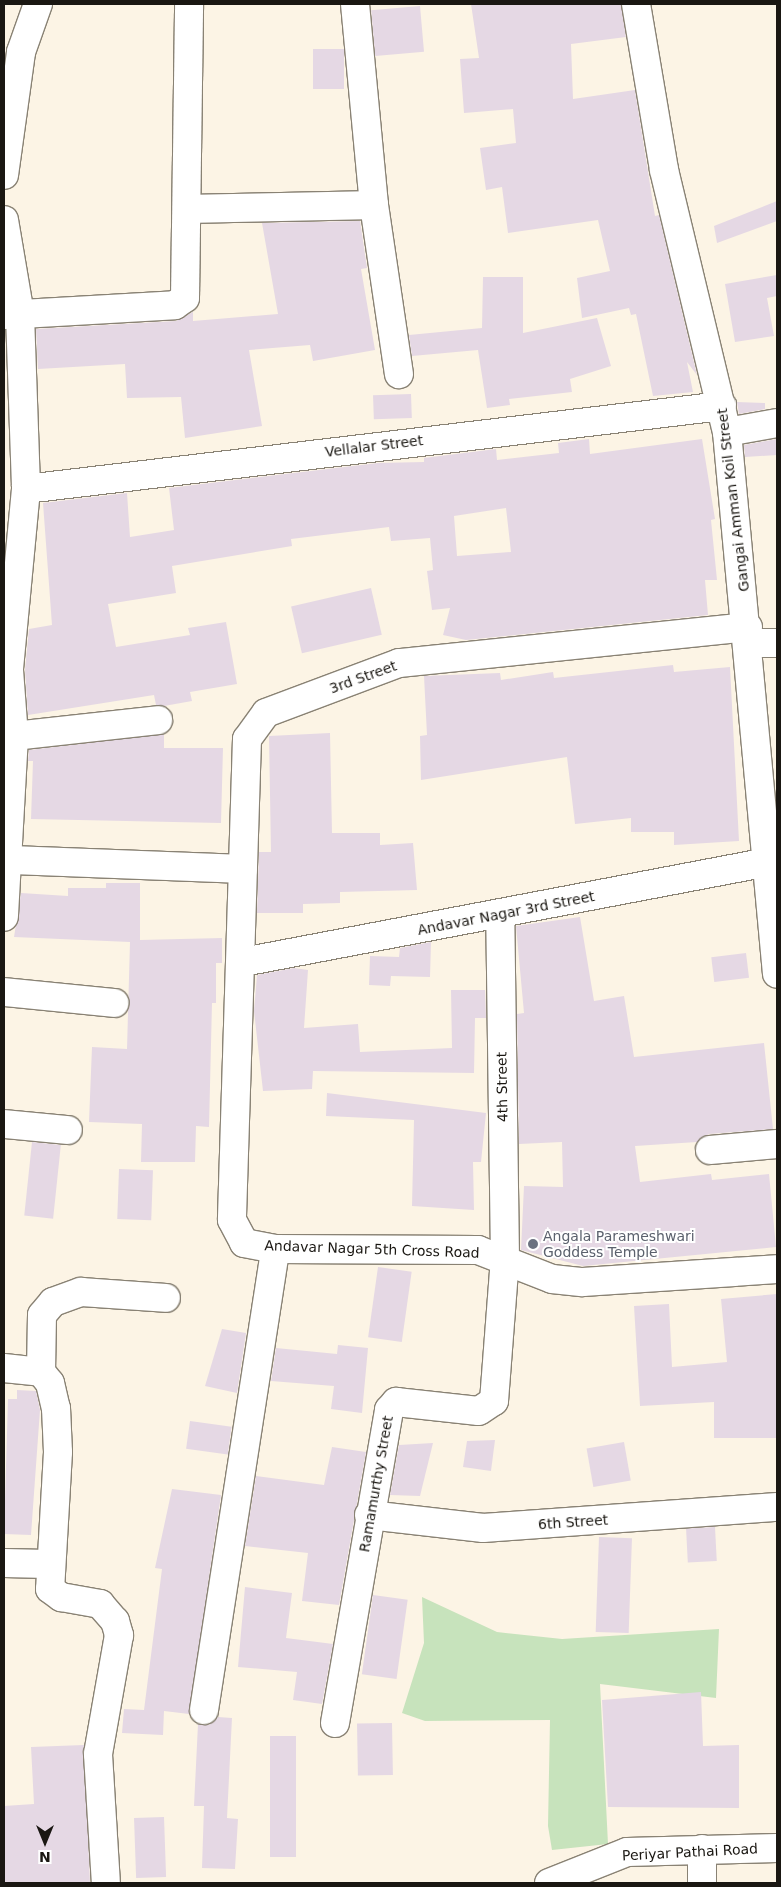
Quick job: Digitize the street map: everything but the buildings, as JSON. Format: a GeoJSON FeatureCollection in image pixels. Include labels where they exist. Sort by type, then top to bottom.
{"type":"FeatureCollection","features":[{"type":"Feature","properties":{"kind":"street"},"geometry":{"type":"LineString","coordinates":[[4,175],[12,51],[38,4]]}},
{"type":"Feature","properties":{"kind":"street"},"geometry":{"type":"LineString","coordinates":[[12,315],[182,303],[187,292],[189,4]]}},
{"type":"Feature","properties":{"kind":"street"},"geometry":{"type":"LineString","coordinates":[[355,4],[374,205],[399,374]]}},
{"type":"Feature","properties":{"kind":"street","name":"Gangai Amman Koil Street"},"geometry":{"type":"LineString","coordinates":[[636,4],[664,170],[725,419],[749,635],[767,762],[768,862],[777,974]]}},
{"type":"Feature","properties":{"kind":"street"},"geometry":{"type":"LineString","coordinates":[[188,209],[374,205]]}},
{"type":"Feature","properties":{"kind":"street"},"geometry":{"type":"LineString","coordinates":[[4,220],[26,489],[6,670],[14,736],[10,860],[4,917]]}},
{"type":"Feature","properties":{"kind":"street"},"geometry":{"type":"LineString","coordinates":[[599,430],[725,419],[777,423]]}},
{"type":"Feature","properties":{"kind":"street","name":"Vellalar Street"},"geometry":{"type":"LineString","coordinates":[[26,489],[725,419]]}},
{"type":"Feature","properties":{"kind":"street","name":"3rd Street"},"geometry":{"type":"LineString","coordinates":[[235,1233],[232,1220],[243,962],[243,869],[247,739],[266,713],[399,663],[749,635],[777,643]]}},
{"type":"Feature","properties":{"kind":"street"},"geometry":{"type":"LineString","coordinates":[[14,736],[158,720]]}},
{"type":"Feature","properties":{"kind":"street"},"geometry":{"type":"LineString","coordinates":[[10,860],[243,869]]}},
{"type":"Feature","properties":{"kind":"street","name":"Andavar Nagar 3rd Street"},"geometry":{"type":"LineString","coordinates":[[243,962],[500,915],[768,862]]}},
{"type":"Feature","properties":{"kind":"street","name":"4th Street"},"geometry":{"type":"LineString","coordinates":[[500,915],[505,1258]]}},
{"type":"Feature","properties":{"kind":"street"},"geometry":{"type":"LineString","coordinates":[[4,992],[114,1003]]}},
{"type":"Feature","properties":{"kind":"street"},"geometry":{"type":"LineString","coordinates":[[4,1124],[68,1130]]}},
{"type":"Feature","properties":{"kind":"street"},"geometry":{"type":"LineString","coordinates":[[710,1150],[777,1144]]}},
{"type":"Feature","properties":{"kind":"street","name":"Andavar Nagar 5th Cross Road"},"geometry":{"type":"LineString","coordinates":[[235,1233],[244,1243],[275,1249],[478,1250],[505,1258],[552,1280],[583,1282],[777,1269]]}},
{"type":"Feature","properties":{"kind":"street"},"geometry":{"type":"LineString","coordinates":[[204,1710],[275,1249]]}},
{"type":"Feature","properties":{"kind":"street","name":"Ramamurthy Street"},"geometry":{"type":"LineString","coordinates":[[336,1722],[370,1515],[390,1410],[396,1402],[479,1411],[494,1401],[505,1258]]}},
{"type":"Feature","properties":{"kind":"street"},"geometry":{"type":"LineString","coordinates":[[106,1883],[98,1754],[119,1635],[115,1620],[100,1604],[54,1594],[48,1564],[58,1452],[56,1408],[50,1383],[41,1372],[42,1315],[53,1302],[81,1292],[166,1298]]}},
{"type":"Feature","properties":{"kind":"street"},"geometry":{"type":"LineString","coordinates":[[4,1368],[41,1372]]}},
{"type":"Feature","properties":{"kind":"street","name":"6th Street"},"geometry":{"type":"LineString","coordinates":[[370,1515],[483,1528],[777,1507]]}},
{"type":"Feature","properties":{"kind":"street"},"geometry":{"type":"LineString","coordinates":[[4,1562],[48,1564]]}},
{"type":"Feature","properties":{"kind":"street","name":"Periyar Pathai Road"},"geometry":{"type":"LineString","coordinates":[[548,1883],[627,1852],[777,1848]]}},
{"type":"Feature","properties":{"kind":"street"},"geometry":{"type":"LineString","coordinates":[[702,1849],[702,1883]]}},
{"type":"Feature","properties":{"kind":"green space"},"geometry":{"type":"Polygon","coordinates":[[[422,1597],[497,1632],[562,1639],[719,1629],[716,1698],[600,1684],[608,1844],[552,1850],[548,1826],[550,1720],[425,1721],[402,1713],[424,1643],[422,1597]]]}},
{"type":"Feature","properties":{"kind":"place","name":"Angala Parameshwari Goddess Temple"},"geometry":{"type":"Point","coordinates":[533,1244]}}]}
